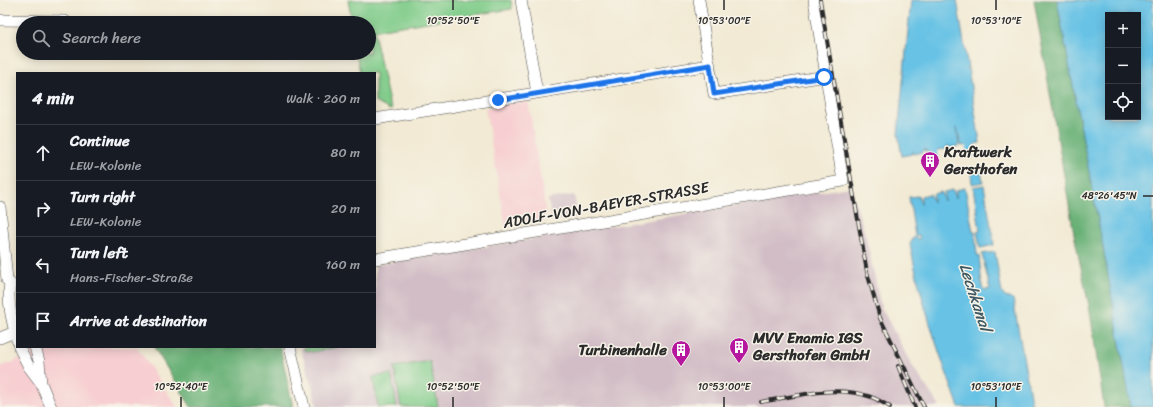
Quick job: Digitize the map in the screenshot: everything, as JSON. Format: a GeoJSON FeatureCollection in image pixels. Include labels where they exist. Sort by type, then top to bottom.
{"type":"FeatureCollection","features":[{"type":"Feature","properties":{"kind":"street"},"geometry":{"type":"LineString","coordinates":[[521,0],[537,93]]}},
{"type":"Feature","properties":{"kind":"street"},"geometry":{"type":"LineString","coordinates":[[699,0],[714,94],[826,76],[814,0]]}},
{"type":"Feature","properties":{"kind":"street"},"geometry":{"type":"LineString","coordinates":[[0,20],[16,20]]}},
{"type":"Feature","properties":{"kind":"street"},"geometry":{"type":"LineString","coordinates":[[376,119],[710,65]]}},
{"type":"Feature","properties":{"kind":"street","name":"ADOLF-VON-BAEYER-STRASSE"},"geometry":{"type":"LineString","coordinates":[[376,259],[843,181],[826,76]]}},
{"type":"Feature","properties":{"kind":"street"},"geometry":{"type":"LineString","coordinates":[[0,207],[8,294],[16,334],[0,338]]}},
{"type":"Feature","properties":{"kind":"street"},"geometry":{"type":"LineString","coordinates":[[20,348],[29,367],[41,383]]}},
{"type":"Feature","properties":{"kind":"street"},"geometry":{"type":"LineString","coordinates":[[35,348],[41,383],[51,407]]}},
{"type":"Feature","properties":{"kind":"street"},"geometry":{"type":"LineString","coordinates":[[290,348],[304,407]]}},
{"type":"Feature","properties":{"kind":"shaded area"},"geometry":{"type":"Polygon","coordinates":[[[528,100],[546,213],[544,221],[506,227],[485,108],[528,100]]]}},
{"type":"Feature","properties":{"kind":"shaded area"},"geometry":{"type":"Polygon","coordinates":[[[850,187],[865,233],[881,307],[911,364],[940,407],[317,407],[300,348],[376,348],[376,265],[850,187]]]}},
{"type":"Feature","properties":{"kind":"shaded area"},"geometry":{"type":"Polygon","coordinates":[[[574,195],[578,217],[552,221],[548,199],[574,195]]]}},
{"type":"Feature","properties":{"kind":"shaded area"},"geometry":{"type":"Polygon","coordinates":[[[40,348],[138,348],[177,407],[0,407],[0,366],[11,363],[40,348]]]}},
{"type":"Feature","properties":{"kind":"green space"},"geometry":{"type":"Polygon","coordinates":[[[348,0],[511,0],[512,9],[376,30],[376,16],[351,16],[348,0]]]}},
{"type":"Feature","properties":{"kind":"green space"},"geometry":{"type":"Polygon","coordinates":[[[1034,0],[1057,0],[1131,407],[1104,407],[1090,311],[1074,234],[1034,0]]]}},
{"type":"Feature","properties":{"kind":"green space"},"geometry":{"type":"Polygon","coordinates":[[[376,41],[389,103],[392,109],[390,110],[376,103],[376,72],[360,72],[357,60],[376,60],[376,41]]]}},
{"type":"Feature","properties":{"kind":"green space"},"geometry":{"type":"Polygon","coordinates":[[[155,348],[280,348],[293,407],[191,407],[155,348]]]}},
{"type":"Feature","properties":{"kind":"green space"},"geometry":{"type":"Polygon","coordinates":[[[304,348],[333,348],[312,352],[304,350],[304,348]]]}},
{"type":"Feature","properties":{"kind":"green space"},"geometry":{"type":"Polygon","coordinates":[[[430,361],[438,407],[401,407],[394,367],[430,361]]]}},
{"type":"Feature","properties":{"kind":"green space"},"geometry":{"type":"Polygon","coordinates":[[[391,374],[397,407],[378,407],[373,377],[391,374]]]}},
{"type":"Feature","properties":{"kind":"water"},"geometry":{"type":"Polygon","coordinates":[[[911,0],[957,0],[980,143],[961,146],[957,128],[959,146],[949,148],[948,145],[946,149],[937,150],[936,147],[935,150],[926,152],[925,149],[923,152],[914,154],[913,151],[912,154],[902,156],[898,134],[911,0]]]}},
{"type":"Feature","properties":{"kind":"water"},"geometry":{"type":"Polygon","coordinates":[[[1057,0],[1153,0],[1153,407],[1131,407],[1057,0]]]}},
{"type":"Feature","properties":{"kind":"water"},"geometry":{"type":"Polygon","coordinates":[[[981,171],[983,182],[972,184],[971,173],[981,171]]]}},
{"type":"Feature","properties":{"kind":"water"},"geometry":{"type":"Polygon","coordinates":[[[984,185],[994,245],[980,248],[977,231],[980,230],[973,187],[984,185]]]}},
{"type":"Feature","properties":{"kind":"water"},"geometry":{"type":"Polygon","coordinates":[[[965,188],[973,232],[975,232],[977,255],[979,255],[982,287],[985,290],[990,289],[982,254],[995,252],[1002,293],[1005,297],[1013,299],[1032,407],[959,407],[931,326],[919,285],[910,244],[914,237],[919,239],[920,236],[915,236],[909,197],[918,196],[921,204],[921,196],[930,194],[933,202],[933,194],[941,192],[944,201],[944,192],[953,190],[956,198],[956,190],[965,188]]]}},
{"type":"Feature","properties":{"kind":"waterway","name":"Lechkanal"},"geometry":{"type":"LineString","coordinates":[[932,140],[933,156]]}},
{"type":"Feature","properties":{"kind":"waterway"},"geometry":{"type":"LineString","coordinates":[[970,145],[971,153]]}},
{"type":"Feature","properties":{"kind":"railway"},"geometry":{"type":"LineString","coordinates":[[820,0],[867,272],[880,318],[924,407]]}},
{"type":"Feature","properties":{"kind":"railway"},"geometry":{"type":"LineString","coordinates":[[898,366],[915,407]]}},
{"type":"Feature","properties":{"kind":"railway"},"geometry":{"type":"LineString","coordinates":[[761,402],[828,391],[841,391],[871,397],[890,407]]}},
{"type":"Feature","properties":{"kind":"place","name":"Kraftwerk Gersthofen"},"geometry":{"type":"Point","coordinates":[930,178]}},
{"type":"Feature","properties":{"kind":"place","name":"MVV Enamic IGS Gersthofen GmbH"},"geometry":{"type":"Point","coordinates":[739,364]}},
{"type":"Feature","properties":{"kind":"place","name":"Turbinenhalle"},"geometry":{"type":"Point","coordinates":[681,367]}},
{"type":"Feature","properties":{"kind":"route"},"geometry":{"type":"LineString","coordinates":[[498,100],[710,65],[714,94],[824,77]]}}]}
